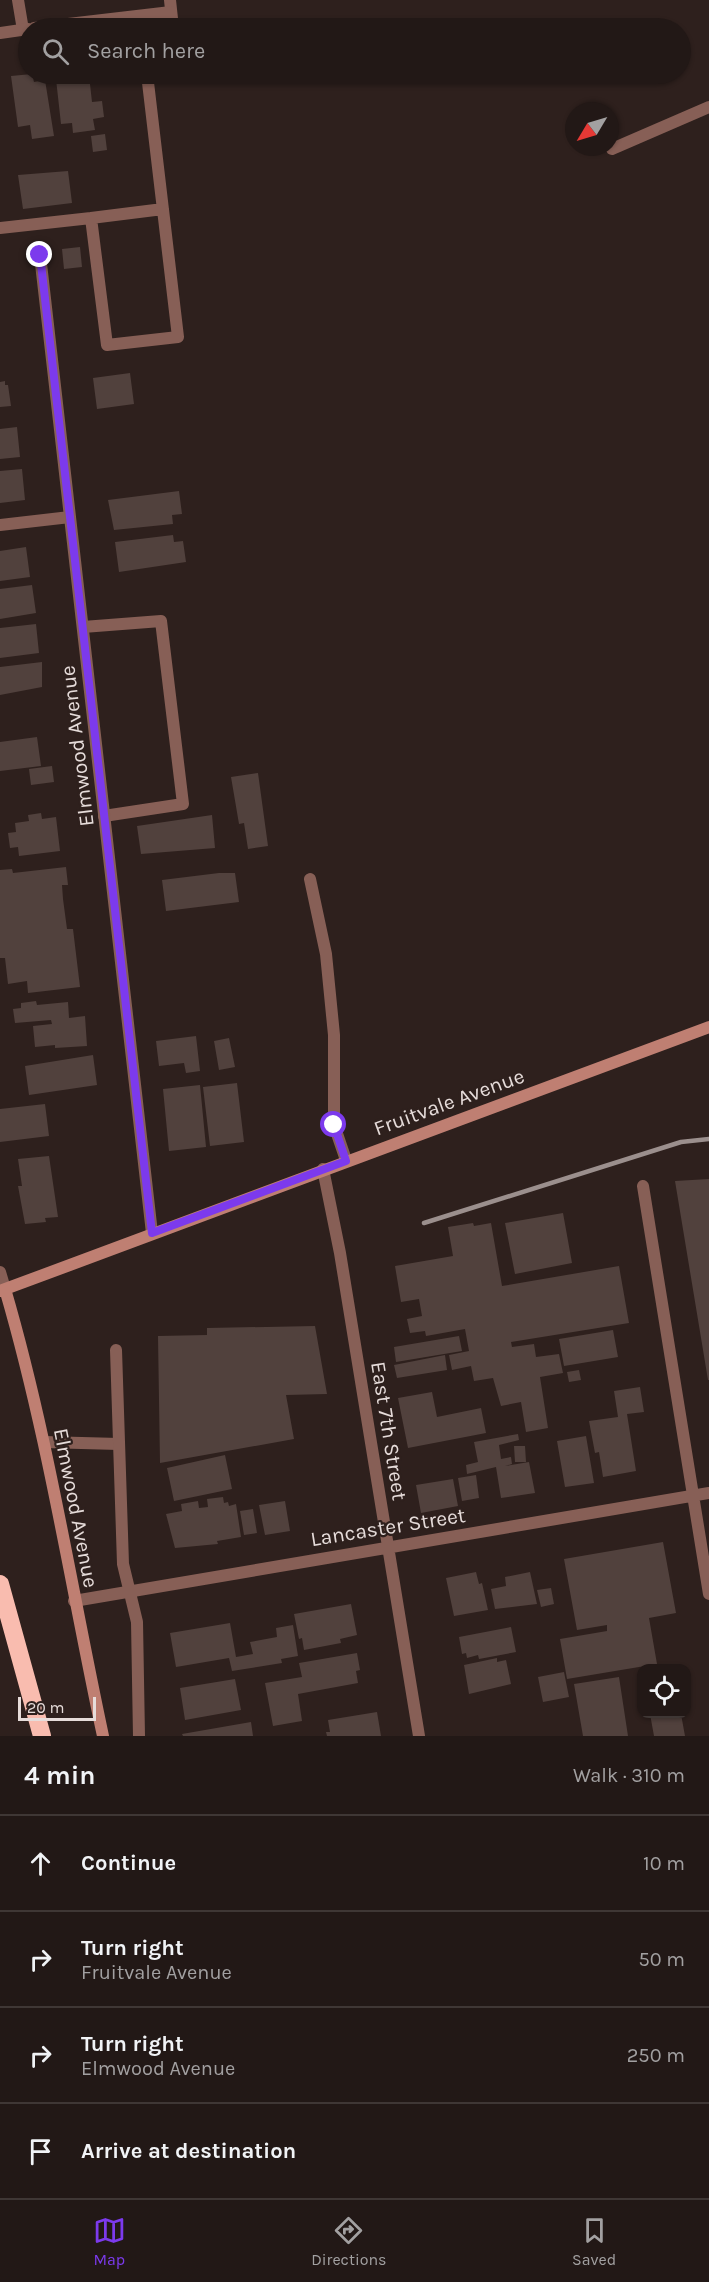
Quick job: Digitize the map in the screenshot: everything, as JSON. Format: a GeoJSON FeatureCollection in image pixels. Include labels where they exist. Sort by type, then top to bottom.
{"type":"FeatureCollection","features":[{"type":"Feature","properties":{"kind":"highway"},"geometry":{"type":"LineString","coordinates":[[0,1584],[42,1736]]}},
{"type":"Feature","properties":{"kind":"main road","name":"Fruitvale Avenue"},"geometry":{"type":"LineString","coordinates":[[3,1290],[709,1027]]}},
{"type":"Feature","properties":{"kind":"main road","name":"Elmwood Avenue"},"geometry":{"type":"LineString","coordinates":[[3,1290],[27,1365],[103,1736]]}},
{"type":"Feature","properties":{"kind":"street"},"geometry":{"type":"LineString","coordinates":[[18,0],[24,18]]}},
{"type":"Feature","properties":{"kind":"street"},"geometry":{"type":"LineString","coordinates":[[96,18],[170,6]]}},
{"type":"Feature","properties":{"kind":"street"},"geometry":{"type":"LineString","coordinates":[[0,33],[18,30]]}},
{"type":"Feature","properties":{"kind":"street"},"geometry":{"type":"LineString","coordinates":[[91,218],[106,345],[178,337],[148,84]]}},
{"type":"Feature","properties":{"kind":"street"},"geometry":{"type":"LineString","coordinates":[[619,146],[709,107]]}},
{"type":"Feature","properties":{"kind":"street"},"geometry":{"type":"LineString","coordinates":[[0,228],[163,209]]}},
{"type":"Feature","properties":{"kind":"street","name":"Elmwood Avenue"},"geometry":{"type":"LineString","coordinates":[[40,255],[152,1233]]}},
{"type":"Feature","properties":{"kind":"street"},"geometry":{"type":"LineString","coordinates":[[0,525],[70,517]]}},
{"type":"Feature","properties":{"kind":"street"},"geometry":{"type":"LineString","coordinates":[[83,627],[161,621],[181,781],[183,804],[104,816]]}},
{"type":"Feature","properties":{"kind":"street"},"geometry":{"type":"LineString","coordinates":[[310,879],[326,954],[334,1035],[334,1125],[346,1161]]}},
{"type":"Feature","properties":{"kind":"street","name":"East 7th Street"},"geometry":{"type":"LineString","coordinates":[[323,1169],[335,1223],[419,1736]]}},
{"type":"Feature","properties":{"kind":"street"},"geometry":{"type":"LineString","coordinates":[[643,1186],[709,1594]]}},
{"type":"Feature","properties":{"kind":"street"},"geometry":{"type":"LineString","coordinates":[[0,1272],[3,1290]]}},
{"type":"Feature","properties":{"kind":"street","name":"Elmwood Avenue"},"geometry":{"type":"LineString","coordinates":[[117,1350],[123,1564],[137,1622],[139,1736]]}},
{"type":"Feature","properties":{"kind":"street"},"geometry":{"type":"LineString","coordinates":[[44,1442],[119,1444]]}},
{"type":"Feature","properties":{"kind":"street","name":"Lancaster Street"},"geometry":{"type":"LineString","coordinates":[[74,1601],[709,1493]]}},
{"type":"Feature","properties":{"kind":"building"},"geometry":{"type":"Polygon","coordinates":[[[18,75],[18,84],[46,84],[54,136],[32,139],[30,125],[18,127],[11,76],[18,75]]]}},
{"type":"Feature","properties":{"kind":"building"},"geometry":{"type":"Polygon","coordinates":[[[57,84],[90,84],[92,102],[102,101],[104,117],[93,119],[95,130],[73,133],[72,123],[61,124],[57,84]]]}},
{"type":"Feature","properties":{"kind":"building"},"geometry":{"type":"Polygon","coordinates":[[[105,134],[107,150],[93,152],[91,136],[105,134]]]}},
{"type":"Feature","properties":{"kind":"building"},"geometry":{"type":"Polygon","coordinates":[[[68,171],[72,203],[23,209],[18,175],[68,171]]]}},
{"type":"Feature","properties":{"kind":"building"},"geometry":{"type":"Polygon","coordinates":[[[80,247],[82,267],[64,269],[62,249],[80,247]]]}},
{"type":"Feature","properties":{"kind":"building"},"geometry":{"type":"Polygon","coordinates":[[[130,373],[134,404],[97,409],[93,378],[130,373]]]}},
{"type":"Feature","properties":{"kind":"building"},"geometry":{"type":"Polygon","coordinates":[[[5,381],[5,385],[8,385],[11,406],[0,407],[0,382],[5,381]]]}},
{"type":"Feature","properties":{"kind":"building"},"geometry":{"type":"Polygon","coordinates":[[[17,427],[20,457],[0,459],[0,429],[17,427]]]}},
{"type":"Feature","properties":{"kind":"building"},"geometry":{"type":"Polygon","coordinates":[[[22,469],[25,500],[0,503],[0,471],[22,469]]]}},
{"type":"Feature","properties":{"kind":"building"},"geometry":{"type":"Polygon","coordinates":[[[179,491],[182,514],[172,515],[173,524],[114,530],[108,500],[179,491]]]}},
{"type":"Feature","properties":{"kind":"building"},"geometry":{"type":"Polygon","coordinates":[[[173,535],[174,542],[183,541],[186,562],[119,572],[115,542],[173,535]]]}},
{"type":"Feature","properties":{"kind":"building"},"geometry":{"type":"Polygon","coordinates":[[[26,547],[30,577],[0,581],[0,551],[26,547]]]}},
{"type":"Feature","properties":{"kind":"building"},"geometry":{"type":"Polygon","coordinates":[[[32,585],[36,613],[0,619],[0,589],[32,585]]]}},
{"type":"Feature","properties":{"kind":"building"},"geometry":{"type":"Polygon","coordinates":[[[36,624],[39,653],[0,658],[0,628],[36,624]]]}},
{"type":"Feature","properties":{"kind":"building"},"geometry":{"type":"Polygon","coordinates":[[[42,662],[42,687],[0,695],[0,667],[42,662]]]}},
{"type":"Feature","properties":{"kind":"building"},"geometry":{"type":"Polygon","coordinates":[[[37,737],[41,766],[0,771],[0,742],[37,737]]]}},
{"type":"Feature","properties":{"kind":"building"},"geometry":{"type":"Polygon","coordinates":[[[52,766],[54,782],[31,785],[29,769],[52,766]]]}},
{"type":"Feature","properties":{"kind":"building"},"geometry":{"type":"Polygon","coordinates":[[[258,773],[268,846],[248,849],[244,823],[239,824],[231,777],[258,773]]]}},
{"type":"Feature","properties":{"kind":"building"},"geometry":{"type":"Polygon","coordinates":[[[41,813],[42,819],[56,817],[60,851],[19,856],[18,847],[10,848],[8,833],[16,832],[15,823],[29,821],[28,815],[41,813]]]}},
{"type":"Feature","properties":{"kind":"building"},"geometry":{"type":"Polygon","coordinates":[[[212,815],[215,848],[141,854],[137,826],[212,815]]]}},
{"type":"Feature","properties":{"kind":"building"},"geometry":{"type":"Polygon","coordinates":[[[66,867],[68,885],[62,885],[63,899],[67,929],[73,929],[80,987],[28,993],[27,981],[8,984],[5,958],[0,958],[0,870],[12,869],[13,873],[66,867]]]}},
{"type":"Feature","properties":{"kind":"building"},"geometry":{"type":"Polygon","coordinates":[[[235,873],[239,902],[166,911],[162,880],[235,873]]]}},
{"type":"Feature","properties":{"kind":"building"},"geometry":{"type":"Polygon","coordinates":[[[36,1001],[37,1005],[68,1002],[69,1018],[85,1016],[87,1046],[35,1047],[33,1026],[52,1024],[51,1020],[15,1023],[13,1009],[21,1008],[21,1003],[36,1001]]]}},
{"type":"Feature","properties":{"kind":"building"},"geometry":{"type":"Polygon","coordinates":[[[196,1036],[200,1071],[186,1073],[184,1063],[159,1066],[156,1041],[196,1036]]]}},
{"type":"Feature","properties":{"kind":"building"},"geometry":{"type":"Polygon","coordinates":[[[229,1038],[235,1067],[219,1070],[214,1041],[229,1038]]]}},
{"type":"Feature","properties":{"kind":"building"},"geometry":{"type":"Polygon","coordinates":[[[93,1055],[97,1085],[29,1095],[25,1066],[93,1055]]]}},
{"type":"Feature","properties":{"kind":"building"},"geometry":{"type":"Polygon","coordinates":[[[237,1083],[244,1142],[210,1146],[203,1087],[237,1083]]]}},
{"type":"Feature","properties":{"kind":"building"},"geometry":{"type":"Polygon","coordinates":[[[200,1085],[206,1147],[169,1151],[163,1089],[200,1085]]]}},
{"type":"Feature","properties":{"kind":"building"},"geometry":{"type":"Polygon","coordinates":[[[45,1104],[49,1136],[0,1142],[0,1109],[45,1104]]]}},
{"type":"Feature","properties":{"kind":"building"},"geometry":{"type":"Polygon","coordinates":[[[49,1156],[58,1217],[45,1218],[46,1222],[25,1224],[18,1186],[22,1186],[18,1159],[49,1156]]]}},
{"type":"Feature","properties":{"kind":"building"},"geometry":{"type":"Polygon","coordinates":[[[709,1179],[709,1380],[708,1380],[675,1181],[709,1179]]]}},
{"type":"Feature","properties":{"kind":"building"},"geometry":{"type":"Polygon","coordinates":[[[563,1213],[572,1263],[515,1274],[505,1223],[563,1213]]]}},
{"type":"Feature","properties":{"kind":"building"},"geometry":{"type":"Polygon","coordinates":[[[473,1223],[474,1226],[491,1223],[502,1286],[619,1266],[629,1323],[511,1342],[512,1347],[534,1344],[536,1357],[559,1354],[563,1373],[540,1377],[548,1428],[526,1432],[521,1402],[501,1406],[493,1378],[474,1381],[471,1366],[452,1370],[449,1355],[469,1351],[465,1329],[426,1336],[425,1331],[410,1333],[407,1319],[422,1316],[419,1299],[401,1302],[395,1266],[453,1256],[448,1227],[473,1223]]]}},
{"type":"Feature","properties":{"kind":"building"},"geometry":{"type":"Polygon","coordinates":[[[315,1326],[327,1394],[286,1395],[294,1439],[160,1463],[158,1336],[207,1335],[207,1328],[315,1326]]]}},
{"type":"Feature","properties":{"kind":"building"},"geometry":{"type":"Polygon","coordinates":[[[613,1330],[618,1357],[564,1366],[559,1339],[613,1330]]]}},
{"type":"Feature","properties":{"kind":"building"},"geometry":{"type":"Polygon","coordinates":[[[459,1336],[462,1351],[396,1362],[394,1347],[459,1336]]]}},
{"type":"Feature","properties":{"kind":"building"},"geometry":{"type":"Polygon","coordinates":[[[445,1355],[447,1370],[397,1378],[394,1365],[445,1355]]]}},
{"type":"Feature","properties":{"kind":"building"},"geometry":{"type":"Polygon","coordinates":[[[579,1370],[581,1380],[569,1382],[567,1372],[579,1370]]]}},
{"type":"Feature","properties":{"kind":"building"},"geometry":{"type":"Polygon","coordinates":[[[640,1387],[644,1412],[627,1414],[636,1471],[603,1477],[599,1452],[595,1453],[589,1421],[618,1417],[614,1391],[640,1387]]]}},
{"type":"Feature","properties":{"kind":"building"},"geometry":{"type":"Polygon","coordinates":[[[432,1392],[437,1417],[481,1408],[486,1433],[408,1448],[398,1398],[432,1392]]]}},
{"type":"Feature","properties":{"kind":"building"},"geometry":{"type":"Polygon","coordinates":[[[518,1434],[519,1440],[499,1445],[501,1459],[511,1457],[512,1464],[505,1466],[529,1462],[535,1493],[501,1498],[496,1467],[467,1474],[466,1465],[478,1462],[474,1442],[518,1434]]]}},
{"type":"Feature","properties":{"kind":"building"},"geometry":{"type":"Polygon","coordinates":[[[586,1436],[594,1483],[565,1487],[557,1441],[586,1436]]]}},
{"type":"Feature","properties":{"kind":"building"},"geometry":{"type":"Polygon","coordinates":[[[514,1446],[525,1446],[526,1462],[515,1462],[514,1446]]]}},
{"type":"Feature","properties":{"kind":"building"},"geometry":{"type":"Polygon","coordinates":[[[225,1455],[232,1489],[174,1501],[167,1468],[225,1455]]]}},
{"type":"Feature","properties":{"kind":"building"},"geometry":{"type":"Polygon","coordinates":[[[476,1475],[479,1498],[462,1501],[458,1478],[476,1475]]]}},
{"type":"Feature","properties":{"kind":"building"},"geometry":{"type":"Polygon","coordinates":[[[453,1479],[458,1506],[421,1513],[416,1485],[453,1479]]]}},
{"type":"Feature","properties":{"kind":"building"},"geometry":{"type":"Polygon","coordinates":[[[223,1497],[224,1503],[228,1502],[229,1506],[236,1504],[241,1537],[217,1541],[218,1544],[175,1548],[166,1514],[182,1511],[181,1504],[198,1501],[199,1508],[208,1507],[207,1499],[223,1497]]]}},
{"type":"Feature","properties":{"kind":"building"},"geometry":{"type":"Polygon","coordinates":[[[285,1501],[290,1531],[265,1535],[259,1505],[285,1501]]]}},
{"type":"Feature","properties":{"kind":"building"},"geometry":{"type":"Polygon","coordinates":[[[253,1509],[257,1533],[244,1535],[240,1511],[253,1509]]]}},
{"type":"Feature","properties":{"kind":"building"},"geometry":{"type":"Polygon","coordinates":[[[663,1542],[676,1613],[649,1618],[657,1664],[637,1664],[637,1667],[567,1679],[560,1639],[607,1631],[607,1625],[577,1630],[564,1559],[663,1542]]]}},
{"type":"Feature","properties":{"kind":"building"},"geometry":{"type":"Polygon","coordinates":[[[476,1572],[479,1584],[482,1583],[488,1610],[454,1616],[446,1578],[476,1572]]]}},
{"type":"Feature","properties":{"kind":"building"},"geometry":{"type":"Polygon","coordinates":[[[530,1572],[537,1604],[495,1609],[491,1589],[506,1586],[505,1577],[530,1572]]]}},
{"type":"Feature","properties":{"kind":"building"},"geometry":{"type":"Polygon","coordinates":[[[551,1588],[554,1604],[541,1607],[537,1590],[551,1588]]]}},
{"type":"Feature","properties":{"kind":"building"},"geometry":{"type":"Polygon","coordinates":[[[351,1604],[357,1635],[340,1639],[341,1643],[304,1650],[302,1638],[299,1639],[294,1614],[351,1604]]]}},
{"type":"Feature","properties":{"kind":"building"},"geometry":{"type":"Polygon","coordinates":[[[230,1623],[236,1657],[253,1654],[250,1642],[277,1637],[276,1628],[293,1625],[298,1656],[281,1659],[282,1663],[232,1671],[229,1658],[176,1667],[170,1633],[230,1623]]]}},
{"type":"Feature","properties":{"kind":"building"},"geometry":{"type":"Polygon","coordinates":[[[511,1627],[516,1652],[479,1659],[478,1655],[467,1658],[466,1653],[462,1654],[459,1637],[511,1627]]]}},
{"type":"Feature","properties":{"kind":"building"},"geometry":{"type":"Polygon","coordinates":[[[357,1653],[360,1670],[356,1671],[358,1683],[298,1694],[302,1721],[273,1726],[265,1683],[302,1677],[299,1663],[357,1653]]]}},
{"type":"Feature","properties":{"kind":"building"},"geometry":{"type":"Polygon","coordinates":[[[497,1658],[497,1662],[506,1660],[511,1684],[469,1694],[464,1665],[497,1658]]]}},
{"type":"Feature","properties":{"kind":"building"},"geometry":{"type":"Polygon","coordinates":[[[564,1672],[569,1697],[543,1702],[538,1677],[564,1672]]]}},
{"type":"Feature","properties":{"kind":"building"},"geometry":{"type":"Polygon","coordinates":[[[619,1677],[628,1736],[583,1736],[574,1684],[619,1677]]]}},
{"type":"Feature","properties":{"kind":"building"},"geometry":{"type":"Polygon","coordinates":[[[235,1679],[241,1710],[185,1720],[180,1688],[235,1679]]]}},
{"type":"Feature","properties":{"kind":"building"},"geometry":{"type":"Polygon","coordinates":[[[377,1712],[381,1736],[327,1736],[326,1732],[330,1732],[328,1720],[377,1712]]]}},
{"type":"Feature","properties":{"kind":"building"},"geometry":{"type":"Polygon","coordinates":[[[651,1718],[682,1718],[685,1736],[654,1736],[651,1718]]]}},
{"type":"Feature","properties":{"kind":"building"},"geometry":{"type":"Polygon","coordinates":[[[251,1722],[253,1736],[183,1736],[182,1734],[251,1722]]]}},
{"type":"Feature","properties":{"kind":"railway"},"geometry":{"type":"LineString","coordinates":[[424,1223],[681,1142],[709,1139]]}},
{"type":"Feature","properties":{"kind":"route"},"geometry":{"type":"LineString","coordinates":[[40,255],[152,1233],[346,1161],[334,1125]]}}]}
